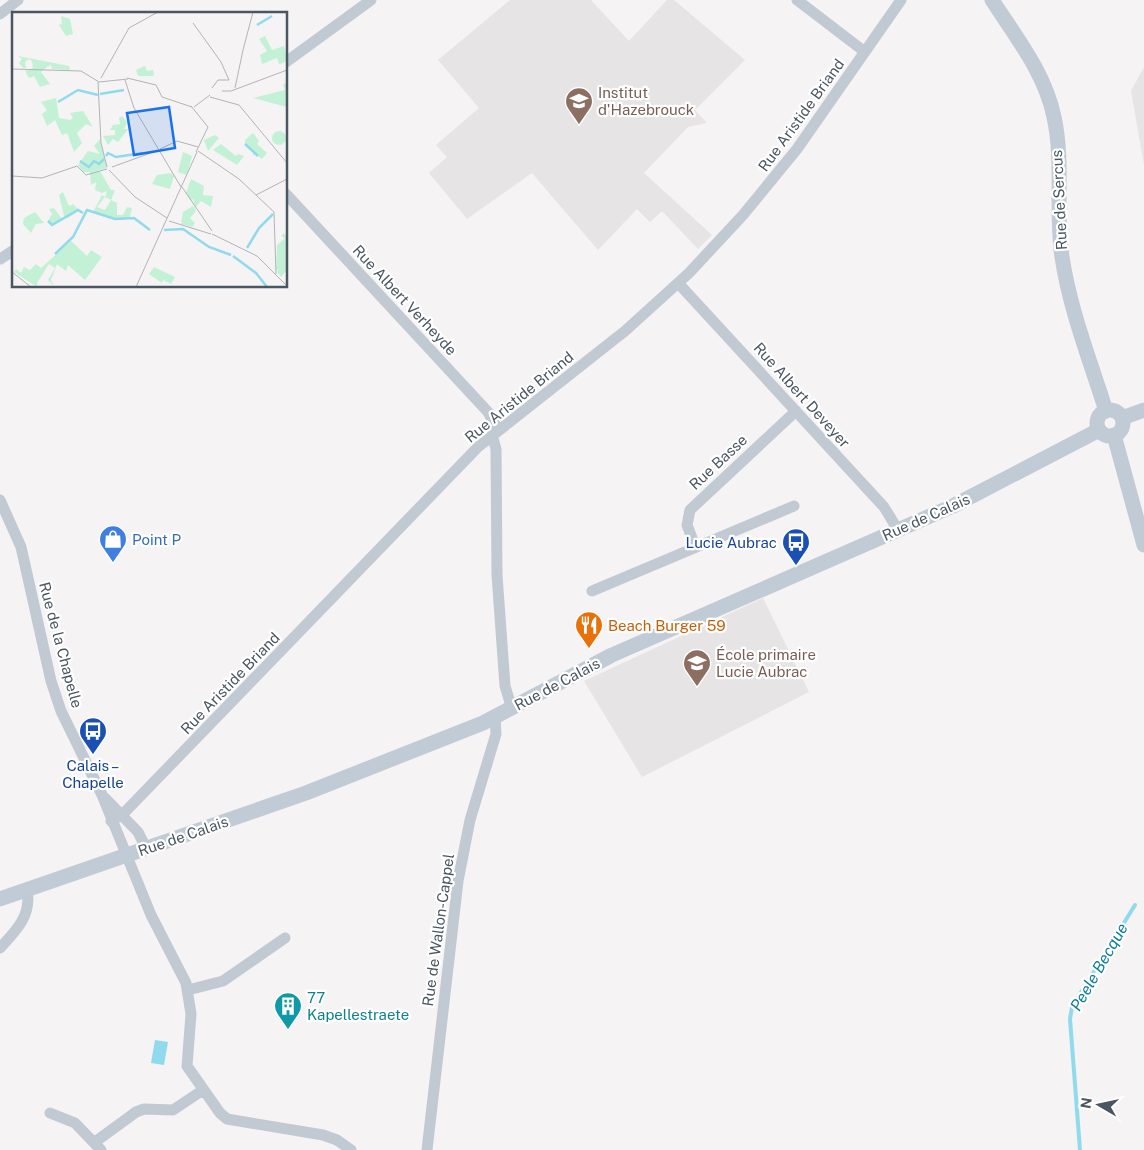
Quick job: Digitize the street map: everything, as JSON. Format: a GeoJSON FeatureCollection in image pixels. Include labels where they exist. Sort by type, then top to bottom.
{"type":"FeatureCollection","features":[{"type":"Feature","properties":{"kind":"street"},"geometry":{"type":"LineString","coordinates":[[0,14],[18,0]]}},
{"type":"Feature","properties":{"kind":"street"},"geometry":{"type":"LineString","coordinates":[[288,61],[370,0]]}},
{"type":"Feature","properties":{"kind":"street"},"geometry":{"type":"LineString","coordinates":[[797,0],[865,52]]}},
{"type":"Feature","properties":{"kind":"street","name":"Rue Aristide Briand"},"geometry":{"type":"LineString","coordinates":[[111,821],[122,815],[495,432],[589,361],[679,284],[779,172],[901,0]]}},
{"type":"Feature","properties":{"kind":"street","name":"Rue de Sercus"},"geometry":{"type":"LineString","coordinates":[[992,0],[1034,65],[1052,106],[1057,138],[1057,211],[1062,258],[1070,296],[1106,411]]}},
{"type":"Feature","properties":{"kind":"street","name":"Rue Albert Verheyde"},"geometry":{"type":"LineString","coordinates":[[288,196],[488,412],[495,432]]}},
{"type":"Feature","properties":{"kind":"street"},"geometry":{"type":"LineString","coordinates":[[0,259],[12,251]]}},
{"type":"Feature","properties":{"kind":"street","name":"Rue Albert Deveyer"},"geometry":{"type":"LineString","coordinates":[[679,284],[887,510],[898,530]]}},
{"type":"Feature","properties":{"kind":"street"},"geometry":{"type":"LineString","coordinates":[[1122,418],[1144,410]]}},
{"type":"Feature","properties":{"kind":"street","name":"Rue Basse"},"geometry":{"type":"LineString","coordinates":[[696,546],[687,526],[690,510],[796,411]]}},
{"type":"Feature","properties":{"kind":"street"},"geometry":{"type":"LineString","coordinates":[[1106,411],[1114,411],[1122,418],[1122,428],[1114,436],[1104,435],[1099,430],[1098,418],[1106,411]]}},
{"type":"Feature","properties":{"kind":"street","name":"Rue de Calais"},"geometry":{"type":"LineString","coordinates":[[0,899],[320,788],[495,717],[612,655],[964,501],[1099,430]]}},
{"type":"Feature","properties":{"kind":"street"},"geometry":{"type":"LineString","coordinates":[[495,432],[496,552],[505,686],[512,709]]}},
{"type":"Feature","properties":{"kind":"street"},"geometry":{"type":"LineString","coordinates":[[1114,436],[1144,545]]}},
{"type":"Feature","properties":{"kind":"street","name":"Rue de la Chapelle"},"geometry":{"type":"LineString","coordinates":[[0,500],[20,547],[58,702],[102,795],[111,821],[154,920],[183,976],[188,990],[191,1022],[187,1062],[203,1090],[220,1113],[228,1119],[330,1137],[351,1150]]}},
{"type":"Feature","properties":{"kind":"street"},"geometry":{"type":"LineString","coordinates":[[592,591],[794,506]]}},
{"type":"Feature","properties":{"kind":"street","name":"Rue de Wallon-Cappel"},"geometry":{"type":"LineString","coordinates":[[427,1150],[458,881],[470,820],[496,734],[497,723],[495,717]]}},
{"type":"Feature","properties":{"kind":"street","name":"Rue de la Chapelle"},"geometry":{"type":"LineString","coordinates":[[102,795],[138,832],[146,848]]}},
{"type":"Feature","properties":{"kind":"street"},"geometry":{"type":"LineString","coordinates":[[0,948],[23,920],[28,908],[27,890]]}},
{"type":"Feature","properties":{"kind":"street"},"geometry":{"type":"LineString","coordinates":[[188,990],[223,981],[285,938]]}},
{"type":"Feature","properties":{"kind":"street"},"geometry":{"type":"LineString","coordinates":[[50,1113],[75,1123],[98,1146],[136,1112],[144,1109],[172,1110],[203,1090]]}},
{"type":"Feature","properties":{"kind":"shaded area","name":"Institut d'Hazebrouck"},"geometry":{"type":"Polygon","coordinates":[[[510,0],[591,0],[629,41],[667,0],[674,0],[745,60],[695,110],[707,123],[688,127],[644,173],[712,235],[698,249],[662,211],[650,222],[637,209],[598,250],[532,173],[467,219],[429,173],[447,157],[436,145],[479,108],[438,60],[510,0]]]}},
{"type":"Feature","properties":{"kind":"shaded area"},"geometry":{"type":"Polygon","coordinates":[[[1144,67],[1144,165],[1131,91],[1144,67]]]}},
{"type":"Feature","properties":{"kind":"shaded area","name":"École primaire Lucie Aubrac"},"geometry":{"type":"Polygon","coordinates":[[[763,598],[809,692],[642,777],[584,681],[763,598]]]}},
{"type":"Feature","properties":{"kind":"water"},"geometry":{"type":"Polygon","coordinates":[[[155,1040],[168,1042],[164,1065],[151,1063],[155,1040]]]}},
{"type":"Feature","properties":{"kind":"waterway","name":"Peele Becque"},"geometry":{"type":"LineString","coordinates":[[1080,1150],[1070,1019],[1072,1007],[1135,905]]}},
{"type":"Feature","properties":{"kind":"place","name":"Institut d'Hazebrouck"},"geometry":{"type":"Point","coordinates":[579,125]}},
{"type":"Feature","properties":{"kind":"place","name":"Point P"},"geometry":{"type":"Point","coordinates":[113,563]}},
{"type":"Feature","properties":{"kind":"place","name":"Lucie Aubrac"},"geometry":{"type":"Point","coordinates":[796,566]}},
{"type":"Feature","properties":{"kind":"place","name":"Beach Burger 59"},"geometry":{"type":"Point","coordinates":[589,649]}},
{"type":"Feature","properties":{"kind":"place","name":"École primaire Lucie Aubrac"},"geometry":{"type":"Point","coordinates":[697,687]}},
{"type":"Feature","properties":{"kind":"place","name":"Calais – Chapelle"},"geometry":{"type":"Point","coordinates":[93,755]}},
{"type":"Feature","properties":{"kind":"place","name":"77 Kapellestraete"},"geometry":{"type":"Point","coordinates":[288,1030]}}]}
